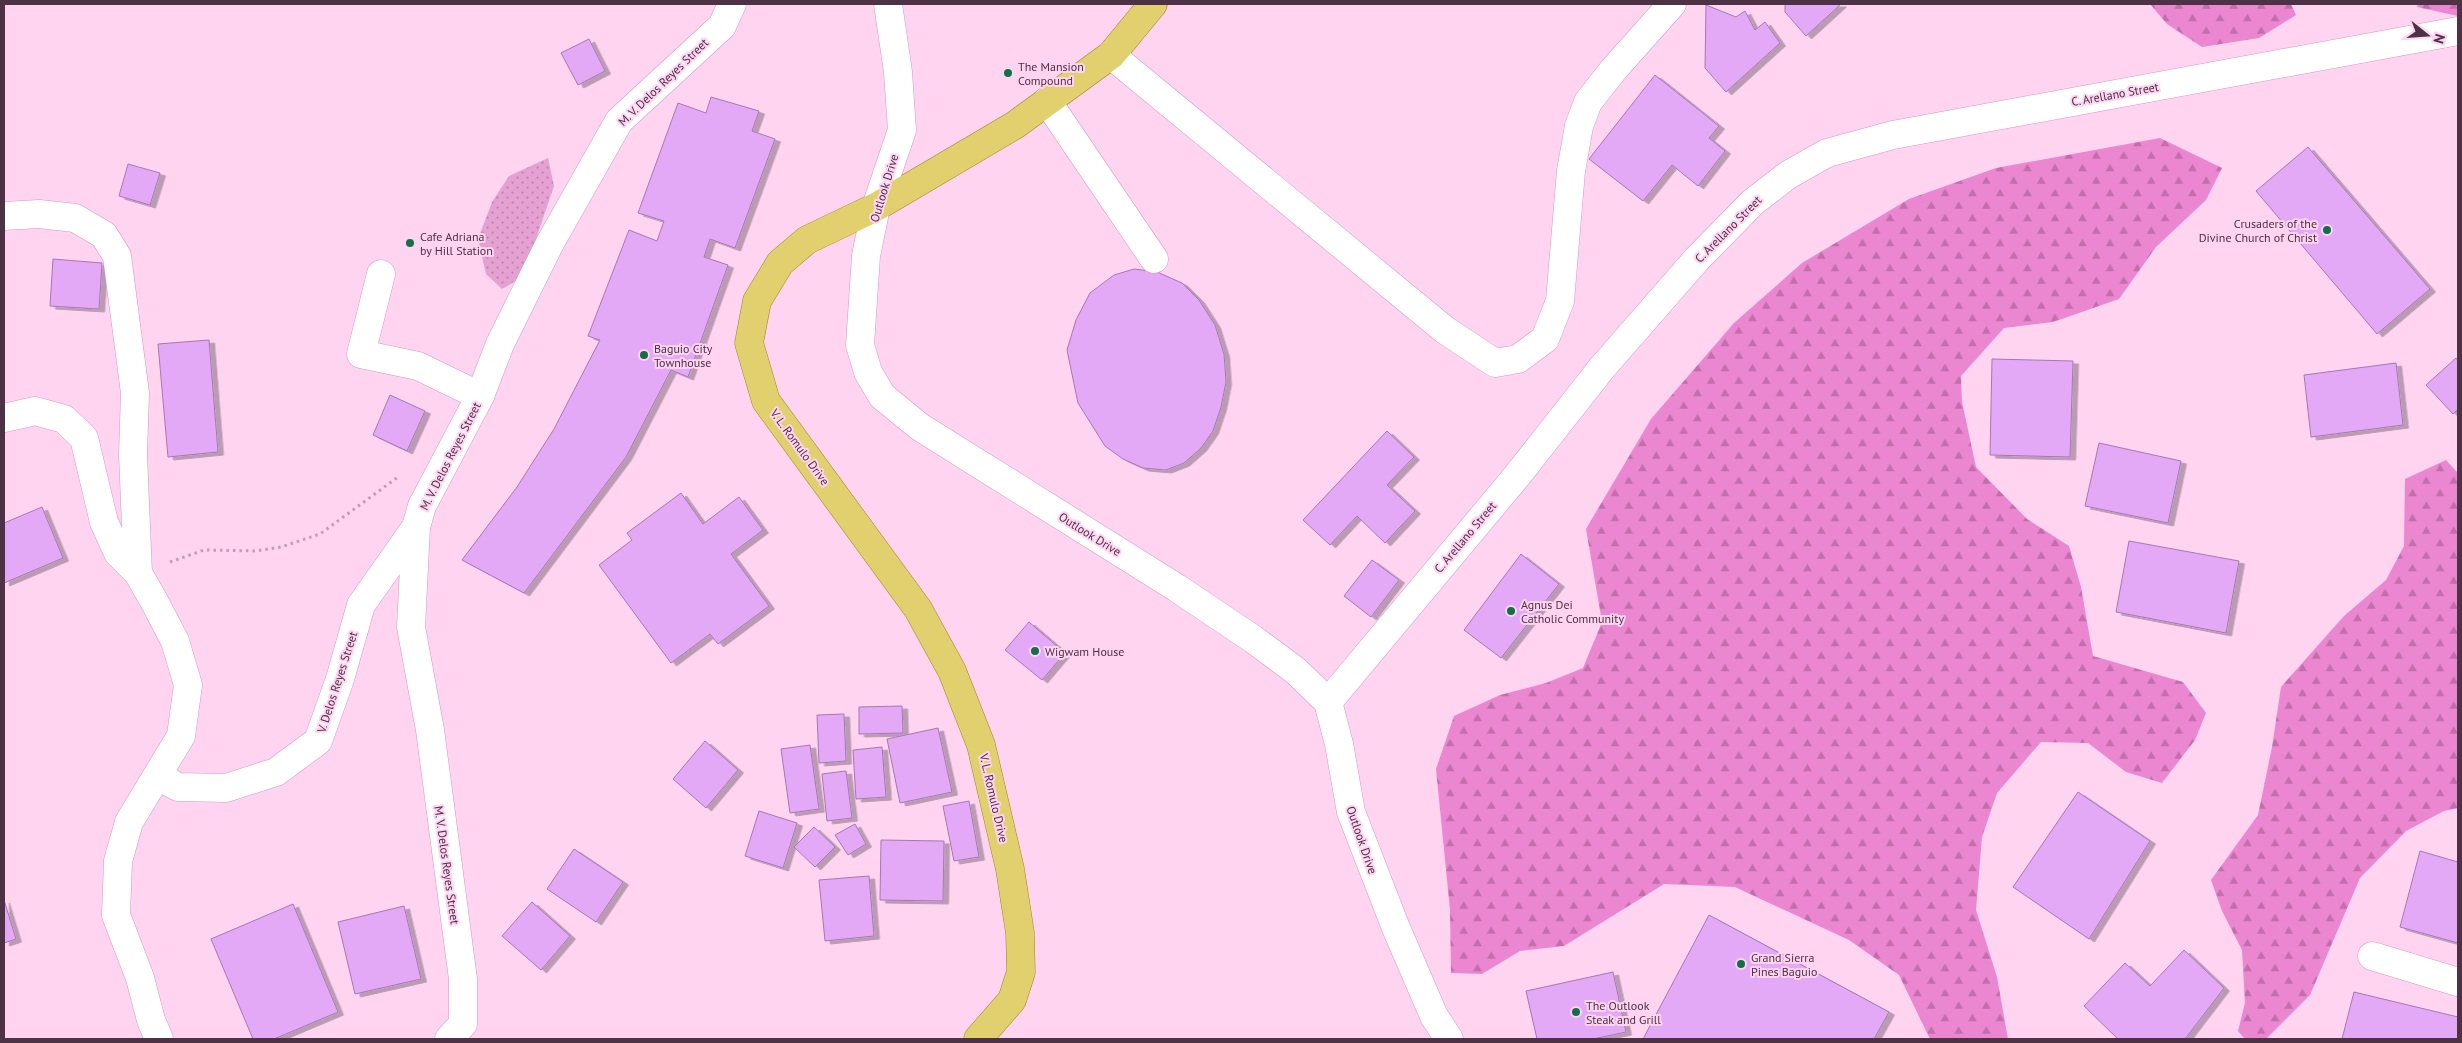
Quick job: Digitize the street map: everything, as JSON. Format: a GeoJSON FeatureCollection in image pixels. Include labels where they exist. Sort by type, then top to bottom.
{"type":"FeatureCollection","features":[{"type":"Feature","properties":{"kind":"main road","name":"V. L. Romulo Drive"},"geometry":{"type":"LineString","coordinates":[[978,1039],[1012,1000],[1021,972],[1020,933],[1010,869],[981,745],[952,671],[918,609],[766,400],[749,343],[757,301],[780,263],[807,240],[876,207],[1015,124],[1111,54],[1154,4]]}},
{"type":"Feature","properties":{"kind":"street","name":"M. V. Delos Reyes Street"},"geometry":{"type":"LineString","coordinates":[[461,1034],[463,980],[430,730],[411,627],[416,527],[422,506],[480,396],[500,344],[546,252],[619,121],[722,26],[732,4]]}},
{"type":"Feature","properties":{"kind":"street","name":"Outlook Drive"},"geometry":{"type":"LineString","coordinates":[[888,4],[898,72],[902,130],[876,207],[866,256],[860,345],[868,372],[882,396],[920,428],[1168,583],[1252,639],[1296,671],[1328,702],[1339,744],[1351,812],[1396,928],[1434,1016],[1450,1039]]}},
{"type":"Feature","properties":{"kind":"street"},"geometry":{"type":"LineString","coordinates":[[1111,54],[1445,330],[1495,363],[1518,358],[1545,339],[1549,331],[1560,301],[1571,172],[1579,126],[1588,102],[1614,69],[1672,4]]}},
{"type":"Feature","properties":{"kind":"street","name":"C. Arellano Street"},"geometry":{"type":"LineString","coordinates":[[1328,702],[1516,477],[1601,369],[1697,259],[1753,202],[1788,175],[1827,153],[1893,135],[2458,31]]}},
{"type":"Feature","properties":{"kind":"street"},"geometry":{"type":"LineString","coordinates":[[1047,101],[1154,259]]}},
{"type":"Feature","properties":{"kind":"street"},"geometry":{"type":"LineString","coordinates":[[4,216],[39,214],[76,218],[104,235],[117,256],[135,393],[133,454],[138,573]]}},
{"type":"Feature","properties":{"kind":"street"},"geometry":{"type":"LineString","coordinates":[[381,274],[361,354],[418,366],[480,396]]}},
{"type":"Feature","properties":{"kind":"street"},"geometry":{"type":"LineString","coordinates":[[4,418],[35,411],[64,420],[84,438],[104,522],[118,553],[138,573],[175,641],[188,685],[181,736],[130,822],[118,861],[116,915],[140,978],[151,1020],[159,1039]]}},
{"type":"Feature","properties":{"kind":"street","name":"V. Delos Reyes Street"},"geometry":{"type":"LineString","coordinates":[[158,776],[178,787],[226,788],[276,772],[318,741],[340,678],[361,605],[416,527]]}},
{"type":"Feature","properties":{"kind":"street"},"geometry":{"type":"LineString","coordinates":[[2372,956],[2458,982]]}},
{"type":"Feature","properties":{"kind":"path"},"geometry":{"type":"LineString","coordinates":[[138,573],[204,550],[255,552],[282,547],[320,534],[403,475]]}},
{"type":"Feature","properties":{"kind":"shaded area"},"geometry":{"type":"Polygon","coordinates":[[[548,158],[554,186],[535,242],[517,280],[502,289],[486,274],[478,239],[492,202],[509,176],[548,158]]]}},
{"type":"Feature","properties":{"kind":"green space"},"geometry":{"type":"Polygon","coordinates":[[[2150,4],[2291,4],[2296,15],[2259,38],[2202,47],[2167,24],[2150,4]]]}},
{"type":"Feature","properties":{"kind":"green space"},"geometry":{"type":"Polygon","coordinates":[[[2418,4],[2458,4],[2458,16],[2417,7],[2418,4]]]}},
{"type":"Feature","properties":{"kind":"green space"},"geometry":{"type":"Polygon","coordinates":[[[2160,138],[2222,168],[2206,200],[2156,247],[2119,299],[2053,322],[2004,328],[1961,376],[1962,402],[1976,467],[2027,519],[2069,546],[2081,587],[2093,656],[2183,682],[2206,713],[2195,740],[2162,783],[2126,772],[2088,743],[2041,742],[1997,793],[1982,837],[1976,910],[1997,977],[2008,1039],[1930,1039],[1899,975],[1849,940],[1735,887],[1664,884],[1564,946],[1520,951],[1482,974],[1451,973],[1450,910],[1436,769],[1454,716],[1500,695],[1546,683],[1583,668],[1602,622],[1586,529],[1651,419],[1734,323],[1802,263],[1909,199],[1996,168],[2160,138]]]}},
{"type":"Feature","properties":{"kind":"green space"},"geometry":{"type":"Polygon","coordinates":[[[2446,460],[2458,473],[2458,808],[2444,811],[2406,831],[2360,878],[2310,995],[2266,1039],[2245,1039],[2238,1031],[2245,1003],[2242,950],[2222,911],[2211,880],[2258,815],[2272,747],[2281,687],[2344,616],[2386,580],[2404,546],[2405,479],[2446,460]]]}},
{"type":"Feature","properties":{"kind":"building"},"geometry":{"type":"Polygon","coordinates":[[[1785,4],[1841,4],[1806,36],[1785,12],[1785,4]]]}},
{"type":"Feature","properties":{"kind":"building"},"geometry":{"type":"Polygon","coordinates":[[[1706,5],[1736,17],[1745,11],[1755,30],[1765,22],[1780,43],[1726,92],[1705,68],[1706,5]]]}},
{"type":"Feature","properties":{"kind":"building"},"geometry":{"type":"Polygon","coordinates":[[[589,39],[605,71],[578,85],[561,53],[589,39]]]}},
{"type":"Feature","properties":{"kind":"building"},"geometry":{"type":"Polygon","coordinates":[[[1655,75],[1719,126],[1709,138],[1725,151],[1698,186],[1672,165],[1643,201],[1589,159],[1655,75]]]}},
{"type":"Feature","properties":{"kind":"building","name":"Baguio City Townhouse"},"geometry":{"type":"Polygon","coordinates":[[[711,97],[759,111],[752,131],[775,139],[735,248],[710,239],[704,257],[728,265],[688,377],[671,370],[626,457],[524,593],[462,560],[517,487],[554,429],[600,340],[588,336],[629,230],[657,241],[664,221],[638,213],[678,103],[706,113],[711,97]]]}},
{"type":"Feature","properties":{"kind":"building"},"geometry":{"type":"Polygon","coordinates":[[[2308,147],[2430,289],[2377,334],[2256,191],[2308,147]]]}},
{"type":"Feature","properties":{"kind":"building"},"geometry":{"type":"Polygon","coordinates":[[[128,164],[160,173],[150,205],[119,196],[128,164]]]}},
{"type":"Feature","properties":{"kind":"building"},"geometry":{"type":"Polygon","coordinates":[[[53,259],[102,263],[99,309],[50,306],[53,259]]]}},
{"type":"Feature","properties":{"kind":"building"},"geometry":{"type":"Polygon","coordinates":[[[1134,269],[1157,272],[1182,283],[1199,300],[1215,325],[1224,354],[1226,382],[1221,407],[1213,431],[1201,448],[1184,463],[1166,470],[1143,468],[1123,459],[1105,446],[1078,403],[1067,350],[1076,320],[1090,293],[1114,275],[1134,269]]]}},
{"type":"Feature","properties":{"kind":"building"},"geometry":{"type":"Polygon","coordinates":[[[209,340],[218,452],[168,457],[158,344],[209,340]]]}},
{"type":"Feature","properties":{"kind":"building"},"geometry":{"type":"Polygon","coordinates":[[[2456,358],[2458,361],[2458,409],[2453,414],[2426,385],[2456,358]]]}},
{"type":"Feature","properties":{"kind":"building"},"geometry":{"type":"Polygon","coordinates":[[[1992,359],[2073,361],[2070,457],[1990,455],[1992,359]]]}},
{"type":"Feature","properties":{"kind":"building"},"geometry":{"type":"Polygon","coordinates":[[[2396,363],[2403,425],[2311,437],[2304,375],[2396,363]]]}},
{"type":"Feature","properties":{"kind":"building"},"geometry":{"type":"Polygon","coordinates":[[[390,395],[425,411],[407,451],[373,435],[390,395]]]}},
{"type":"Feature","properties":{"kind":"building"},"geometry":{"type":"Polygon","coordinates":[[[1387,431],[1414,457],[1387,485],[1415,511],[1385,543],[1357,516],[1330,545],[1303,520],[1387,431]]]}},
{"type":"Feature","properties":{"kind":"building"},"geometry":{"type":"Polygon","coordinates":[[[2099,443],[2181,461],[2168,523],[2085,506],[2099,443]]]}},
{"type":"Feature","properties":{"kind":"building"},"geometry":{"type":"Polygon","coordinates":[[[681,493],[703,524],[739,497],[763,530],[731,554],[769,606],[718,644],[710,634],[671,663],[599,565],[632,540],[627,533],[681,493]]]}},
{"type":"Feature","properties":{"kind":"building"},"geometry":{"type":"Polygon","coordinates":[[[42,507],[63,558],[4,583],[4,523],[42,507]]]}},
{"type":"Feature","properties":{"kind":"building"},"geometry":{"type":"Polygon","coordinates":[[[2129,541],[2239,561],[2226,633],[2116,612],[2129,541]]]}},
{"type":"Feature","properties":{"kind":"building"},"geometry":{"type":"Polygon","coordinates":[[[1521,554],[1559,584],[1501,658],[1464,630],[1521,554]]]}},
{"type":"Feature","properties":{"kind":"building"},"geometry":{"type":"Polygon","coordinates":[[[1372,560],[1399,580],[1371,617],[1344,596],[1372,560]]]}},
{"type":"Feature","properties":{"kind":"building","name":"Wigwam House"},"geometry":{"type":"Polygon","coordinates":[[[1029,622],[1065,653],[1042,680],[1005,650],[1029,622]]]}},
{"type":"Feature","properties":{"kind":"building"},"geometry":{"type":"Polygon","coordinates":[[[902,706],[903,733],[859,734],[859,707],[902,706]]]}},
{"type":"Feature","properties":{"kind":"building"},"geometry":{"type":"Polygon","coordinates":[[[844,714],[846,761],[819,763],[817,715],[844,714]]]}},
{"type":"Feature","properties":{"kind":"building"},"geometry":{"type":"Polygon","coordinates":[[[938,728],[952,792],[900,803],[887,739],[938,728]]]}},
{"type":"Feature","properties":{"kind":"building"},"geometry":{"type":"Polygon","coordinates":[[[705,741],[738,770],[706,808],[673,779],[705,741]]]}},
{"type":"Feature","properties":{"kind":"building"},"geometry":{"type":"Polygon","coordinates":[[[810,745],[819,809],[790,813],[781,749],[810,745]]]}},
{"type":"Feature","properties":{"kind":"building"},"geometry":{"type":"Polygon","coordinates":[[[882,747],[886,797],[856,799],[853,750],[882,747]]]}},
{"type":"Feature","properties":{"kind":"building"},"geometry":{"type":"Polygon","coordinates":[[[846,771],[852,818],[827,821],[822,774],[846,771]]]}},
{"type":"Feature","properties":{"kind":"building"},"geometry":{"type":"Polygon","coordinates":[[[2078,792],[2150,841],[2089,939],[2013,887],[2078,792]]]}},
{"type":"Feature","properties":{"kind":"building"},"geometry":{"type":"Polygon","coordinates":[[[969,801],[979,857],[954,861],[943,806],[969,801]]]}},
{"type":"Feature","properties":{"kind":"building"},"geometry":{"type":"Polygon","coordinates":[[[759,811],[797,823],[783,868],[745,856],[759,811]]]}},
{"type":"Feature","properties":{"kind":"building"},"geometry":{"type":"Polygon","coordinates":[[[855,824],[866,844],[848,855],[835,835],[855,824]]]}},
{"type":"Feature","properties":{"kind":"building"},"geometry":{"type":"Polygon","coordinates":[[[814,827],[835,847],[815,867],[794,847],[814,827]]]}},
{"type":"Feature","properties":{"kind":"building"},"geometry":{"type":"Polygon","coordinates":[[[881,840],[944,841],[943,901],[880,900],[881,840]]]}},
{"type":"Feature","properties":{"kind":"building"},"geometry":{"type":"Polygon","coordinates":[[[574,849],[623,882],[596,922],[547,889],[574,849]]]}},
{"type":"Feature","properties":{"kind":"building"},"geometry":{"type":"Polygon","coordinates":[[[2420,851],[2458,862],[2458,943],[2400,927],[2420,851]]]}},
{"type":"Feature","properties":{"kind":"building"},"geometry":{"type":"Polygon","coordinates":[[[869,876],[874,936],[825,941],[819,880],[869,876]]]}},
{"type":"Feature","properties":{"kind":"building"},"geometry":{"type":"Polygon","coordinates":[[[4,900],[16,939],[4,943],[4,900]]]}},
{"type":"Feature","properties":{"kind":"building"},"geometry":{"type":"Polygon","coordinates":[[[532,902],[570,936],[541,970],[502,936],[532,902]]]}},
{"type":"Feature","properties":{"kind":"building"},"geometry":{"type":"Polygon","coordinates":[[[293,904],[338,1012],[274,1039],[253,1039],[211,939],[293,904]]]}},
{"type":"Feature","properties":{"kind":"building"},"geometry":{"type":"Polygon","coordinates":[[[404,906],[421,979],[355,994],[338,922],[404,906]]]}},
{"type":"Feature","properties":{"kind":"building","name":"Grand Sierra Pines Baguio"},"geometry":{"type":"Polygon","coordinates":[[[1709,915],[1889,1012],[1874,1039],[1643,1039],[1709,915]]]}},
{"type":"Feature","properties":{"kind":"building"},"geometry":{"type":"Polygon","coordinates":[[[2184,950],[2224,988],[2185,1039],[2118,1039],[2084,1006],[2125,963],[2150,986],[2184,950]]]}},
{"type":"Feature","properties":{"kind":"building","name":"The Outlook Steak and Grill"},"geometry":{"type":"Polygon","coordinates":[[[1613,972],[1626,1032],[1593,1039],[1537,1039],[1526,991],[1613,972]]]}},
{"type":"Feature","properties":{"kind":"building"},"geometry":{"type":"Polygon","coordinates":[[[2354,992],[2458,1017],[2458,1039],[2342,1039],[2354,992]]]}},
{"type":"Feature","properties":{"kind":"place","name":"The Mansion Compound"},"geometry":{"type":"Point","coordinates":[1008,73]}},
{"type":"Feature","properties":{"kind":"place","name":"Crusaders of the Divine Church of Christ"},"geometry":{"type":"Point","coordinates":[2327,230]}},
{"type":"Feature","properties":{"kind":"place","name":"Cafe Adriana by Hill Station"},"geometry":{"type":"Point","coordinates":[410,243]}},
{"type":"Feature","properties":{"kind":"place","name":"Baguio City Townhouse"},"geometry":{"type":"Point","coordinates":[644,355]}},
{"type":"Feature","properties":{"kind":"place","name":"Agnus Dei Catholic Community"},"geometry":{"type":"Point","coordinates":[1511,611]}},
{"type":"Feature","properties":{"kind":"place","name":"Wigwam House"},"geometry":{"type":"Point","coordinates":[1035,651]}},
{"type":"Feature","properties":{"kind":"place","name":"Grand Sierra Pines Baguio"},"geometry":{"type":"Point","coordinates":[1741,964]}},
{"type":"Feature","properties":{"kind":"place","name":"The Outlook Steak and Grill"},"geometry":{"type":"Point","coordinates":[1576,1012]}}]}
